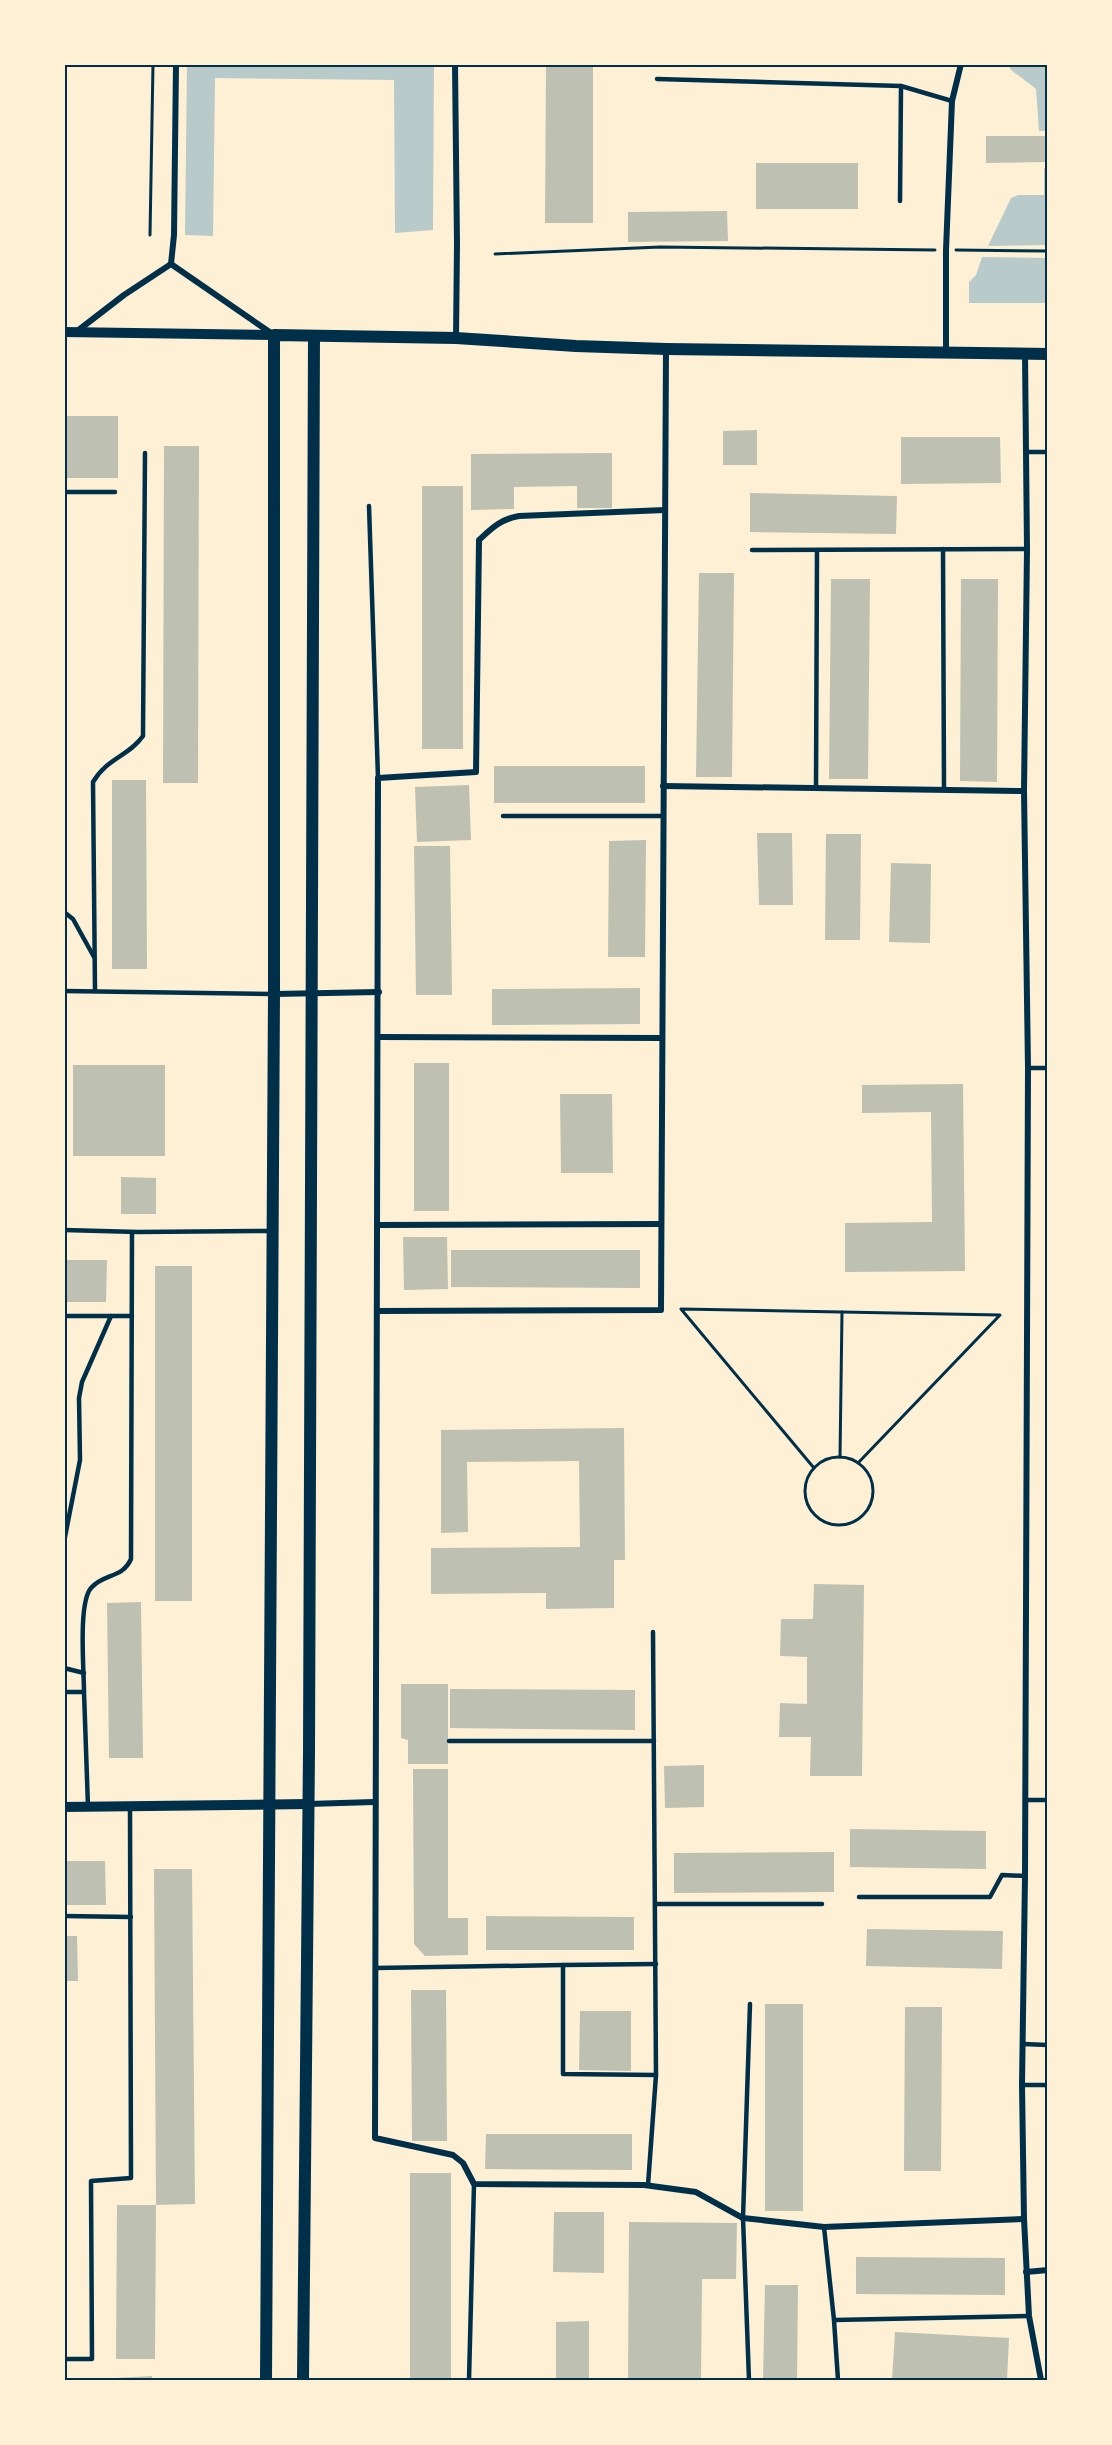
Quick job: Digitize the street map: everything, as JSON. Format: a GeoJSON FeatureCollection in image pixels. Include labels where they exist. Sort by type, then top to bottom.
{"type":"FeatureCollection","features":[{"type":"Feature","properties":{"kind":"main road"},"geometry":{"type":"LineString","coordinates":[[266,2380],[274,994],[274,335],[456,338],[666,349],[1047,354]]}},
{"type":"Feature","properties":{"kind":"main road"},"geometry":{"type":"LineString","coordinates":[[303,2380],[308,1804],[314,336]]}},
{"type":"Feature","properties":{"kind":"street"},"geometry":{"type":"LineString","coordinates":[[171,264],[174,235],[176,64]]}},
{"type":"Feature","properties":{"kind":"street"},"geometry":{"type":"LineString","coordinates":[[455,64],[456,338]]}},
{"type":"Feature","properties":{"kind":"street"},"geometry":{"type":"LineString","coordinates":[[946,354],[946,250],[952,101],[961,64]]}},
{"type":"Feature","properties":{"kind":"street"},"geometry":{"type":"LineString","coordinates":[[70,332],[171,264]]}},
{"type":"Feature","properties":{"kind":"street"},"geometry":{"type":"LineString","coordinates":[[171,264],[274,335]]}},
{"type":"Feature","properties":{"kind":"street"},"geometry":{"type":"LineString","coordinates":[[70,332],[274,335]]}},
{"type":"Feature","properties":{"kind":"street"},"geometry":{"type":"LineString","coordinates":[[378,1311],[661,1310],[666,349]]}},
{"type":"Feature","properties":{"kind":"street"},"geometry":{"type":"LineString","coordinates":[[1025,354],[1027,549],[1024,791],[1028,1068],[1022,2085],[1026,2272],[1029,2316],[1041,2380]]}},
{"type":"Feature","properties":{"kind":"street"},"geometry":{"type":"LineString","coordinates":[[665,510],[519,516],[507,518],[489,530],[479,540],[476,772],[378,778],[375,2138],[453,2155],[463,2163],[474,2184],[648,2185],[696,2192],[743,2218],[824,2227],[1024,2219]]}},
{"type":"Feature","properties":{"kind":"street"},"geometry":{"type":"LineString","coordinates":[[663,786],[1024,791]]}},
{"type":"Feature","properties":{"kind":"street"},"geometry":{"type":"LineString","coordinates":[[274,994],[379,992]]}},
{"type":"Feature","properties":{"kind":"street"},"geometry":{"type":"LineString","coordinates":[[379,1037],[662,1038]]}},
{"type":"Feature","properties":{"kind":"street"},"geometry":{"type":"LineString","coordinates":[[378,1225],[661,1224]]}},
{"type":"Feature","properties":{"kind":"street"},"geometry":{"type":"LineString","coordinates":[[64,1807],[375,1802]]}},
{"type":"Feature","properties":{"kind":"street"},"geometry":{"type":"LineString","coordinates":[[1026,2272],[1047,2270]]}},
{"type":"Feature","properties":{"kind":"lane"},"geometry":{"type":"LineString","coordinates":[[657,79],[901,86],[952,101]]}},
{"type":"Feature","properties":{"kind":"lane"},"geometry":{"type":"LineString","coordinates":[[900,201],[901,86]]}},
{"type":"Feature","properties":{"kind":"lane"},"geometry":{"type":"LineString","coordinates":[[1026,452],[1047,452]]}},
{"type":"Feature","properties":{"kind":"lane"},"geometry":{"type":"LineString","coordinates":[[95,991],[93,782],[107,763],[137,744],[143,736],[145,453]]}},
{"type":"Feature","properties":{"kind":"lane"},"geometry":{"type":"LineString","coordinates":[[64,492],[115,492]]}},
{"type":"Feature","properties":{"kind":"lane"},"geometry":{"type":"LineString","coordinates":[[369,506],[378,778]]}},
{"type":"Feature","properties":{"kind":"lane"},"geometry":{"type":"LineString","coordinates":[[816,788],[817,549]]}},
{"type":"Feature","properties":{"kind":"lane"},"geometry":{"type":"LineString","coordinates":[[943,549],[944,790]]}},
{"type":"Feature","properties":{"kind":"lane"},"geometry":{"type":"LineString","coordinates":[[752,550],[1027,549]]}},
{"type":"Feature","properties":{"kind":"lane"},"geometry":{"type":"LineString","coordinates":[[503,816],[663,816]]}},
{"type":"Feature","properties":{"kind":"lane"},"geometry":{"type":"LineString","coordinates":[[64,912],[73,920],[95,960]]}},
{"type":"Feature","properties":{"kind":"lane"},"geometry":{"type":"LineString","coordinates":[[64,991],[274,994]]}},
{"type":"Feature","properties":{"kind":"lane"},"geometry":{"type":"LineString","coordinates":[[1028,1068],[1047,1068]]}},
{"type":"Feature","properties":{"kind":"lane"},"geometry":{"type":"LineString","coordinates":[[64,1230],[273,1231]]}},
{"type":"Feature","properties":{"kind":"lane"},"geometry":{"type":"LineString","coordinates":[[88,1807],[84,1604],[90,1589],[103,1579],[121,1573],[127,1568],[131,1558],[132,1232]]}},
{"type":"Feature","properties":{"kind":"lane"},"geometry":{"type":"LineString","coordinates":[[64,1316],[132,1316]]}},
{"type":"Feature","properties":{"kind":"lane"},"geometry":{"type":"LineString","coordinates":[[64,1542],[80,1460],[82,1382],[111,1316]]}},
{"type":"Feature","properties":{"kind":"lane"},"geometry":{"type":"LineString","coordinates":[[648,2185],[656,2075],[653,1632]]}},
{"type":"Feature","properties":{"kind":"lane"},"geometry":{"type":"LineString","coordinates":[[64,1668],[84,1673]]}},
{"type":"Feature","properties":{"kind":"lane"},"geometry":{"type":"LineString","coordinates":[[64,1692],[84,1692]]}},
{"type":"Feature","properties":{"kind":"lane"},"geometry":{"type":"LineString","coordinates":[[449,1741],[654,1741]]}},
{"type":"Feature","properties":{"kind":"lane"},"geometry":{"type":"LineString","coordinates":[[1025,1800],[1047,1800]]}},
{"type":"Feature","properties":{"kind":"lane"},"geometry":{"type":"LineString","coordinates":[[64,2359],[92,2359],[91,2181],[131,2178],[130,1806]]}},
{"type":"Feature","properties":{"kind":"lane"},"geometry":{"type":"LineString","coordinates":[[859,1897],[990,1898],[1002,1875],[1025,1876]]}},
{"type":"Feature","properties":{"kind":"lane"},"geometry":{"type":"LineString","coordinates":[[655,1904],[822,1904]]}},
{"type":"Feature","properties":{"kind":"lane"},"geometry":{"type":"LineString","coordinates":[[64,1916],[130,1917]]}},
{"type":"Feature","properties":{"kind":"lane"},"geometry":{"type":"LineString","coordinates":[[375,1968],[656,1964]]}},
{"type":"Feature","properties":{"kind":"lane"},"geometry":{"type":"LineString","coordinates":[[563,1965],[563,2074],[656,2075]]}},
{"type":"Feature","properties":{"kind":"lane"},"geometry":{"type":"LineString","coordinates":[[749,2380],[743,2218],[750,2004]]}},
{"type":"Feature","properties":{"kind":"lane"},"geometry":{"type":"LineString","coordinates":[[1023,2044],[1047,2045]]}},
{"type":"Feature","properties":{"kind":"lane"},"geometry":{"type":"LineString","coordinates":[[1022,2085],[1046,2085],[1047,2089]]}},
{"type":"Feature","properties":{"kind":"lane"},"geometry":{"type":"LineString","coordinates":[[470,2380],[474,2184]]}},
{"type":"Feature","properties":{"kind":"lane"},"geometry":{"type":"LineString","coordinates":[[824,2227],[838,2380]]}},
{"type":"Feature","properties":{"kind":"lane"},"geometry":{"type":"LineString","coordinates":[[834,2320],[1029,2316]]}},
{"type":"Feature","properties":{"kind":"path"},"geometry":{"type":"LineString","coordinates":[[150,235],[153,64]]}},
{"type":"Feature","properties":{"kind":"path"},"geometry":{"type":"LineString","coordinates":[[495,254],[660,247],[1047,251]]}},
{"type":"Feature","properties":{"kind":"path"},"geometry":{"type":"LineString","coordinates":[[814,1468],[681,1309],[1000,1316],[858,1463]]}},
{"type":"Feature","properties":{"kind":"path"},"geometry":{"type":"LineString","coordinates":[[840,1457],[842,1312]]}},
{"type":"Feature","properties":{"kind":"path"},"geometry":{"type":"LineString","coordinates":[[840,1457],[858,1463],[866,1471],[871,1481],[873,1493],[864,1514],[854,1521],[843,1524],[832,1524],[821,1520],[812,1512],[805,1490],[814,1468],[830,1458],[840,1457]]}},
{"type":"Feature","properties":{"kind":"shaded area"},"geometry":{"type":"Polygon","coordinates":[[[187,65],[434,65],[433,230],[395,233],[394,80],[215,78],[213,236],[185,235],[187,65]]]}},
{"type":"Feature","properties":{"kind":"shaded area"},"geometry":{"type":"Polygon","coordinates":[[[1010,65],[1047,65],[1047,131],[1039,131],[1036,89],[1010,69],[1010,65]]]}},
{"type":"Feature","properties":{"kind":"shaded area"},"geometry":{"type":"Polygon","coordinates":[[[1044,168],[1048,168],[1047,245],[988,246],[1011,198],[1018,195],[1044,195],[1044,168]]]}},
{"type":"Feature","properties":{"kind":"shaded area"},"geometry":{"type":"Polygon","coordinates":[[[982,257],[1047,258],[1047,303],[969,303],[969,282],[976,275],[982,257]]]}},
{"type":"Feature","properties":{"kind":"building"},"geometry":{"type":"Polygon","coordinates":[[[546,64],[593,64],[593,223],[545,223],[546,64]]]}},
{"type":"Feature","properties":{"kind":"building"},"geometry":{"type":"Polygon","coordinates":[[[986,136],[1046,136],[1046,162],[986,163],[986,136]]]}},
{"type":"Feature","properties":{"kind":"building"},"geometry":{"type":"Polygon","coordinates":[[[756,163],[858,163],[858,209],[756,209],[756,163]]]}},
{"type":"Feature","properties":{"kind":"building"},"geometry":{"type":"Polygon","coordinates":[[[727,211],[728,241],[628,242],[628,212],[727,211]]]}},
{"type":"Feature","properties":{"kind":"building"},"geometry":{"type":"Polygon","coordinates":[[[64,416],[118,416],[118,478],[64,478],[64,416]]]}},
{"type":"Feature","properties":{"kind":"building"},"geometry":{"type":"Polygon","coordinates":[[[757,430],[757,465],[723,465],[723,431],[757,430]]]}},
{"type":"Feature","properties":{"kind":"building"},"geometry":{"type":"Polygon","coordinates":[[[901,437],[1000,437],[1001,483],[901,484],[901,437]]]}},
{"type":"Feature","properties":{"kind":"building"},"geometry":{"type":"Polygon","coordinates":[[[164,446],[199,446],[198,783],[163,783],[164,446]]]}},
{"type":"Feature","properties":{"kind":"building"},"geometry":{"type":"Polygon","coordinates":[[[612,453],[612,508],[577,508],[577,486],[514,487],[514,509],[471,510],[471,454],[612,453]]]}},
{"type":"Feature","properties":{"kind":"building"},"geometry":{"type":"Polygon","coordinates":[[[422,486],[463,486],[463,749],[422,749],[422,486]]]}},
{"type":"Feature","properties":{"kind":"building"},"geometry":{"type":"Polygon","coordinates":[[[750,493],[897,496],[896,534],[750,532],[750,493]]]}},
{"type":"Feature","properties":{"kind":"building"},"geometry":{"type":"Polygon","coordinates":[[[699,573],[734,573],[732,777],[696,777],[699,573]]]}},
{"type":"Feature","properties":{"kind":"building"},"geometry":{"type":"Polygon","coordinates":[[[831,579],[870,579],[868,779],[829,779],[831,579]]]}},
{"type":"Feature","properties":{"kind":"building"},"geometry":{"type":"Polygon","coordinates":[[[961,579],[998,579],[997,782],[960,781],[961,579]]]}},
{"type":"Feature","properties":{"kind":"building"},"geometry":{"type":"Polygon","coordinates":[[[494,766],[645,766],[645,803],[494,803],[494,766]]]}},
{"type":"Feature","properties":{"kind":"building"},"geometry":{"type":"Polygon","coordinates":[[[112,780],[146,780],[147,969],[112,969],[112,780]]]}},
{"type":"Feature","properties":{"kind":"building"},"geometry":{"type":"Polygon","coordinates":[[[469,785],[471,840],[417,842],[415,787],[469,785]]]}},
{"type":"Feature","properties":{"kind":"building"},"geometry":{"type":"Polygon","coordinates":[[[757,833],[792,833],[793,905],[759,905],[757,833]]]}},
{"type":"Feature","properties":{"kind":"building"},"geometry":{"type":"Polygon","coordinates":[[[826,834],[861,834],[860,940],[825,940],[826,834]]]}},
{"type":"Feature","properties":{"kind":"building"},"geometry":{"type":"Polygon","coordinates":[[[646,840],[645,957],[608,957],[609,841],[646,840]]]}},
{"type":"Feature","properties":{"kind":"building"},"geometry":{"type":"Polygon","coordinates":[[[414,846],[450,846],[452,995],[416,995],[414,846]]]}},
{"type":"Feature","properties":{"kind":"building"},"geometry":{"type":"Polygon","coordinates":[[[891,863],[931,864],[930,943],[889,942],[891,863]]]}},
{"type":"Feature","properties":{"kind":"building"},"geometry":{"type":"Polygon","coordinates":[[[640,988],[640,1024],[492,1025],[492,989],[640,988]]]}},
{"type":"Feature","properties":{"kind":"building"},"geometry":{"type":"Polygon","coordinates":[[[414,1063],[449,1063],[449,1211],[414,1211],[414,1063]]]}},
{"type":"Feature","properties":{"kind":"building"},"geometry":{"type":"Polygon","coordinates":[[[73,1065],[165,1065],[165,1156],[73,1156],[73,1065]]]}},
{"type":"Feature","properties":{"kind":"building"},"geometry":{"type":"Polygon","coordinates":[[[963,1084],[965,1271],[845,1272],[845,1223],[932,1222],[931,1112],[862,1113],[862,1085],[963,1084]]]}},
{"type":"Feature","properties":{"kind":"building"},"geometry":{"type":"Polygon","coordinates":[[[560,1094],[612,1094],[613,1173],[561,1173],[560,1094]]]}},
{"type":"Feature","properties":{"kind":"building"},"geometry":{"type":"Polygon","coordinates":[[[121,1177],[156,1178],[156,1214],[121,1214],[121,1177]]]}},
{"type":"Feature","properties":{"kind":"building"},"geometry":{"type":"Polygon","coordinates":[[[403,1237],[447,1237],[448,1289],[404,1290],[403,1237]]]}},
{"type":"Feature","properties":{"kind":"building"},"geometry":{"type":"Polygon","coordinates":[[[451,1250],[640,1250],[640,1288],[451,1287],[451,1250]]]}},
{"type":"Feature","properties":{"kind":"building"},"geometry":{"type":"Polygon","coordinates":[[[64,1260],[107,1260],[106,1302],[64,1302],[64,1260]]]}},
{"type":"Feature","properties":{"kind":"building"},"geometry":{"type":"Polygon","coordinates":[[[155,1266],[192,1266],[192,1601],[155,1601],[155,1266]]]}},
{"type":"Feature","properties":{"kind":"building"},"geometry":{"type":"Polygon","coordinates":[[[624,1428],[625,1560],[614,1560],[614,1608],[546,1609],[546,1593],[431,1594],[431,1548],[580,1547],[579,1461],[467,1462],[468,1532],[441,1533],[441,1430],[624,1428]]]}},
{"type":"Feature","properties":{"kind":"building"},"geometry":{"type":"Polygon","coordinates":[[[814,1584],[864,1585],[862,1776],[810,1776],[811,1737],[779,1737],[780,1703],[807,1704],[807,1657],[780,1656],[781,1619],[813,1619],[814,1584]]]}},
{"type":"Feature","properties":{"kind":"building"},"geometry":{"type":"Polygon","coordinates":[[[141,1602],[143,1758],[109,1758],[107,1603],[141,1602]]]}},
{"type":"Feature","properties":{"kind":"building"},"geometry":{"type":"Polygon","coordinates":[[[401,1684],[448,1684],[448,1764],[408,1764],[408,1740],[401,1738],[401,1684]]]}},
{"type":"Feature","properties":{"kind":"building"},"geometry":{"type":"Polygon","coordinates":[[[450,1689],[635,1690],[635,1730],[450,1728],[450,1689]]]}},
{"type":"Feature","properties":{"kind":"building"},"geometry":{"type":"Polygon","coordinates":[[[704,1765],[704,1807],[665,1808],[664,1766],[704,1765]]]}},
{"type":"Feature","properties":{"kind":"building"},"geometry":{"type":"Polygon","coordinates":[[[413,1769],[448,1769],[448,1918],[468,1918],[468,1955],[425,1956],[414,1944],[413,1769]]]}},
{"type":"Feature","properties":{"kind":"building"},"geometry":{"type":"Polygon","coordinates":[[[850,1829],[986,1831],[986,1869],[850,1867],[850,1829]]]}},
{"type":"Feature","properties":{"kind":"building"},"geometry":{"type":"Polygon","coordinates":[[[834,1852],[834,1892],[674,1893],[674,1853],[834,1852]]]}},
{"type":"Feature","properties":{"kind":"building"},"geometry":{"type":"Polygon","coordinates":[[[64,1861],[105,1861],[106,1905],[64,1905],[64,1861]]]}},
{"type":"Feature","properties":{"kind":"building"},"geometry":{"type":"Polygon","coordinates":[[[154,1869],[192,1869],[195,2204],[156,2205],[154,1869]]]}},
{"type":"Feature","properties":{"kind":"building"},"geometry":{"type":"Polygon","coordinates":[[[486,1916],[634,1917],[634,1950],[486,1950],[486,1916]]]}},
{"type":"Feature","properties":{"kind":"building"},"geometry":{"type":"Polygon","coordinates":[[[867,1929],[1003,1931],[1002,1969],[866,1966],[867,1929]]]}},
{"type":"Feature","properties":{"kind":"building"},"geometry":{"type":"Polygon","coordinates":[[[64,1936],[77,1936],[78,1981],[64,1981],[64,1936]]]}},
{"type":"Feature","properties":{"kind":"building"},"geometry":{"type":"Polygon","coordinates":[[[411,1990],[446,1990],[447,2141],[412,2141],[411,1990]]]}},
{"type":"Feature","properties":{"kind":"building"},"geometry":{"type":"Polygon","coordinates":[[[765,2004],[803,2004],[803,2211],[765,2211],[765,2004]]]}},
{"type":"Feature","properties":{"kind":"building"},"geometry":{"type":"Polygon","coordinates":[[[905,2007],[942,2007],[941,2171],[904,2171],[905,2007]]]}},
{"type":"Feature","properties":{"kind":"building"},"geometry":{"type":"Polygon","coordinates":[[[580,2011],[631,2011],[631,2071],[579,2070],[580,2011]]]}},
{"type":"Feature","properties":{"kind":"building"},"geometry":{"type":"Polygon","coordinates":[[[486,2134],[632,2134],[632,2170],[485,2169],[486,2134]]]}},
{"type":"Feature","properties":{"kind":"building"},"geometry":{"type":"Polygon","coordinates":[[[410,2173],[451,2173],[451,2380],[410,2380],[410,2173]]]}},
{"type":"Feature","properties":{"kind":"building"},"geometry":{"type":"Polygon","coordinates":[[[117,2205],[156,2205],[155,2359],[116,2359],[117,2205]]]}},
{"type":"Feature","properties":{"kind":"building"},"geometry":{"type":"Polygon","coordinates":[[[554,2212],[604,2212],[604,2273],[553,2272],[554,2212]]]}},
{"type":"Feature","properties":{"kind":"building"},"geometry":{"type":"Polygon","coordinates":[[[629,2222],[737,2223],[736,2279],[702,2279],[701,2380],[628,2380],[629,2222]]]}},
{"type":"Feature","properties":{"kind":"building"},"geometry":{"type":"Polygon","coordinates":[[[856,2257],[1005,2258],[1005,2295],[856,2294],[856,2257]]]}},
{"type":"Feature","properties":{"kind":"building"},"geometry":{"type":"Polygon","coordinates":[[[765,2285],[798,2285],[797,2380],[763,2380],[765,2285]]]}},
{"type":"Feature","properties":{"kind":"building"},"geometry":{"type":"Polygon","coordinates":[[[589,2321],[589,2380],[556,2380],[556,2322],[589,2321]]]}},
{"type":"Feature","properties":{"kind":"building"},"geometry":{"type":"Polygon","coordinates":[[[895,2332],[1009,2338],[1007,2380],[892,2380],[895,2332]]]}},
{"type":"Feature","properties":{"kind":"building"},"geometry":{"type":"Polygon","coordinates":[[[152,2376],[152,2380],[115,2380],[115,2378],[152,2376]]]}}]}
